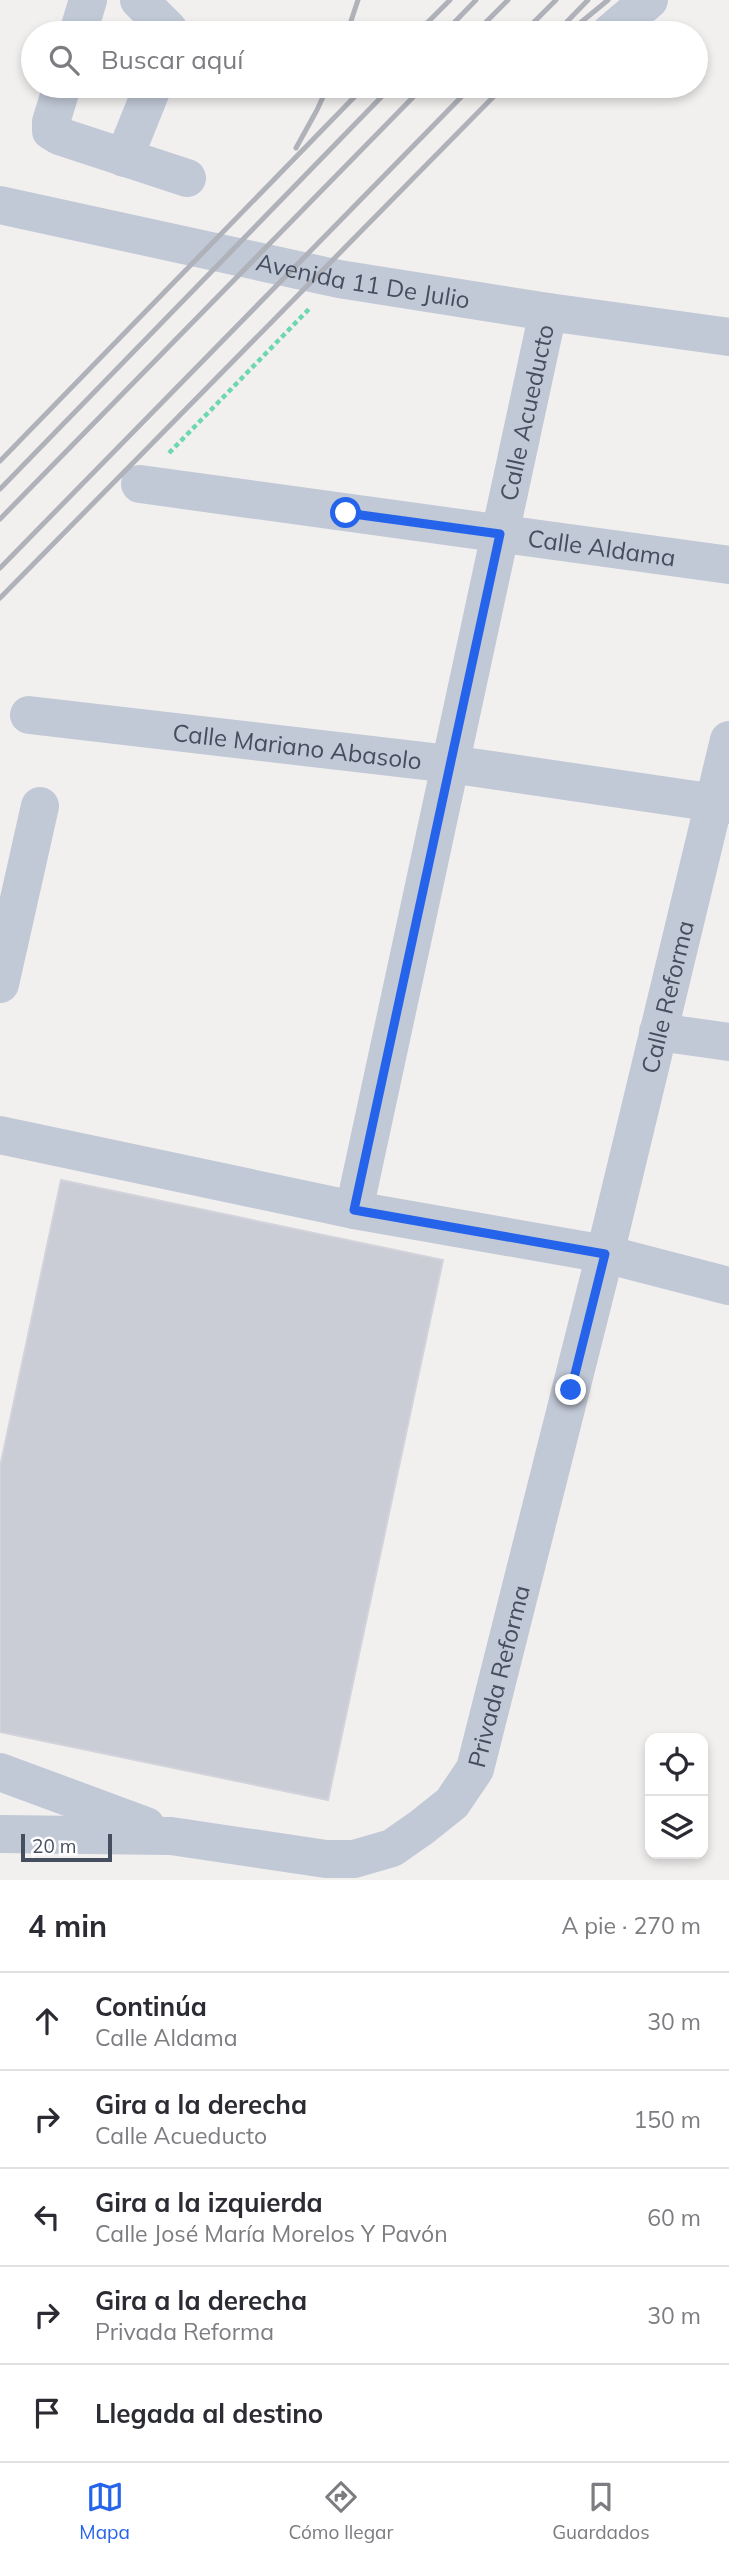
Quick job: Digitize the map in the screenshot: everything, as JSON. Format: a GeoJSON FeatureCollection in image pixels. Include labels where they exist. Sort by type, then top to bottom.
{"type":"FeatureCollection","features":[{"type":"Feature","properties":{"kind":"street"},"geometry":{"type":"LineString","coordinates":[[82,21],[88,0]]}},
{"type":"Feature","properties":{"kind":"street"},"geometry":{"type":"LineString","coordinates":[[139,0],[160,21]]}},
{"type":"Feature","properties":{"kind":"street"},"geometry":{"type":"LineString","coordinates":[[624,21],[649,0]]}},
{"type":"Feature","properties":{"kind":"street"},"geometry":{"type":"LineString","coordinates":[[58,98],[51,131],[187,178]]}},
{"type":"Feature","properties":{"kind":"street"},"geometry":{"type":"LineString","coordinates":[[124,158],[148,98]]}},
{"type":"Feature","properties":{"kind":"street","name":"Avenida 11 De Julio"},"geometry":{"type":"LineString","coordinates":[[0,205],[339,279],[548,312],[728,330]]}},
{"type":"Feature","properties":{"kind":"street","name":"Calle Acueducto"},"geometry":{"type":"LineString","coordinates":[[354,1210],[548,312]]}},
{"type":"Feature","properties":{"kind":"street","name":"Calle Aldama"},"geometry":{"type":"LineString","coordinates":[[140,484],[729,565]]}},
{"type":"Feature","properties":{"kind":"street","name":"Calle Mariano Abasolo"},"geometry":{"type":"LineString","coordinates":[[29,715],[450,764],[721,804]]}},
{"type":"Feature","properties":{"kind":"street","name":"Calle Reforma"},"geometry":{"type":"LineString","coordinates":[[605,1254],[659,1032],[721,804],[729,740]]}},
{"type":"Feature","properties":{"kind":"street"},"geometry":{"type":"LineString","coordinates":[[0,984],[40,806]]}},
{"type":"Feature","properties":{"kind":"street"},"geometry":{"type":"LineString","coordinates":[[659,1032],[729,1042]]}},
{"type":"Feature","properties":{"kind":"street"},"geometry":{"type":"LineString","coordinates":[[0,1135],[354,1210],[605,1254],[729,1286]]}},
{"type":"Feature","properties":{"kind":"street","name":"Privada Reforma"},"geometry":{"type":"LineString","coordinates":[[0,1834],[171,1836],[326,1859],[354,1859],[392,1848],[452,1803],[475,1769],[605,1254]]}},
{"type":"Feature","properties":{"kind":"street","name":"Privada Reforma"},"geometry":{"type":"LineString","coordinates":[[0,1772],[171,1836]]}},
{"type":"Feature","properties":{"kind":"path"},"geometry":{"type":"LineString","coordinates":[[140,484],[339,279]]}},
{"type":"Feature","properties":{"kind":"building"},"geometry":{"type":"Polygon","coordinates":[[[61,1180],[443,1260],[328,1800],[0,1732],[0,1467],[61,1180]]]}},
{"type":"Feature","properties":{"kind":"railway"},"geometry":{"type":"LineString","coordinates":[[351,21],[358,0]]}},
{"type":"Feature","properties":{"kind":"railway"},"geometry":{"type":"LineString","coordinates":[[429,21],[450,0]]}},
{"type":"Feature","properties":{"kind":"railway"},"geometry":{"type":"LineString","coordinates":[[456,21],[476,0]]}},
{"type":"Feature","properties":{"kind":"railway"},"geometry":{"type":"LineString","coordinates":[[487,21],[508,0]]}},
{"type":"Feature","properties":{"kind":"railway"},"geometry":{"type":"LineString","coordinates":[[535,21],[556,0]]}},
{"type":"Feature","properties":{"kind":"railway"},"geometry":{"type":"LineString","coordinates":[[568,21],[588,0]]}},
{"type":"Feature","properties":{"kind":"railway"},"geometry":{"type":"LineString","coordinates":[[583,21],[608,0]]}},
{"type":"Feature","properties":{"kind":"railway"},"geometry":{"type":"LineString","coordinates":[[296,148],[322,98]]}},
{"type":"Feature","properties":{"kind":"railway"},"geometry":{"type":"LineString","coordinates":[[0,461],[353,98]]}},
{"type":"Feature","properties":{"kind":"railway"},"geometry":{"type":"LineString","coordinates":[[0,489],[380,98]]}},
{"type":"Feature","properties":{"kind":"railway"},"geometry":{"type":"LineString","coordinates":[[0,519],[412,98]]}},
{"type":"Feature","properties":{"kind":"railway"},"geometry":{"type":"LineString","coordinates":[[0,568],[460,98]]}},
{"type":"Feature","properties":{"kind":"railway"},"geometry":{"type":"LineString","coordinates":[[0,598],[492,98]]}},
{"type":"Feature","properties":{"kind":"route"},"geometry":{"type":"LineString","coordinates":[[346,513],[500,534],[354,1210],[605,1254],[571,1390]]}}]}
